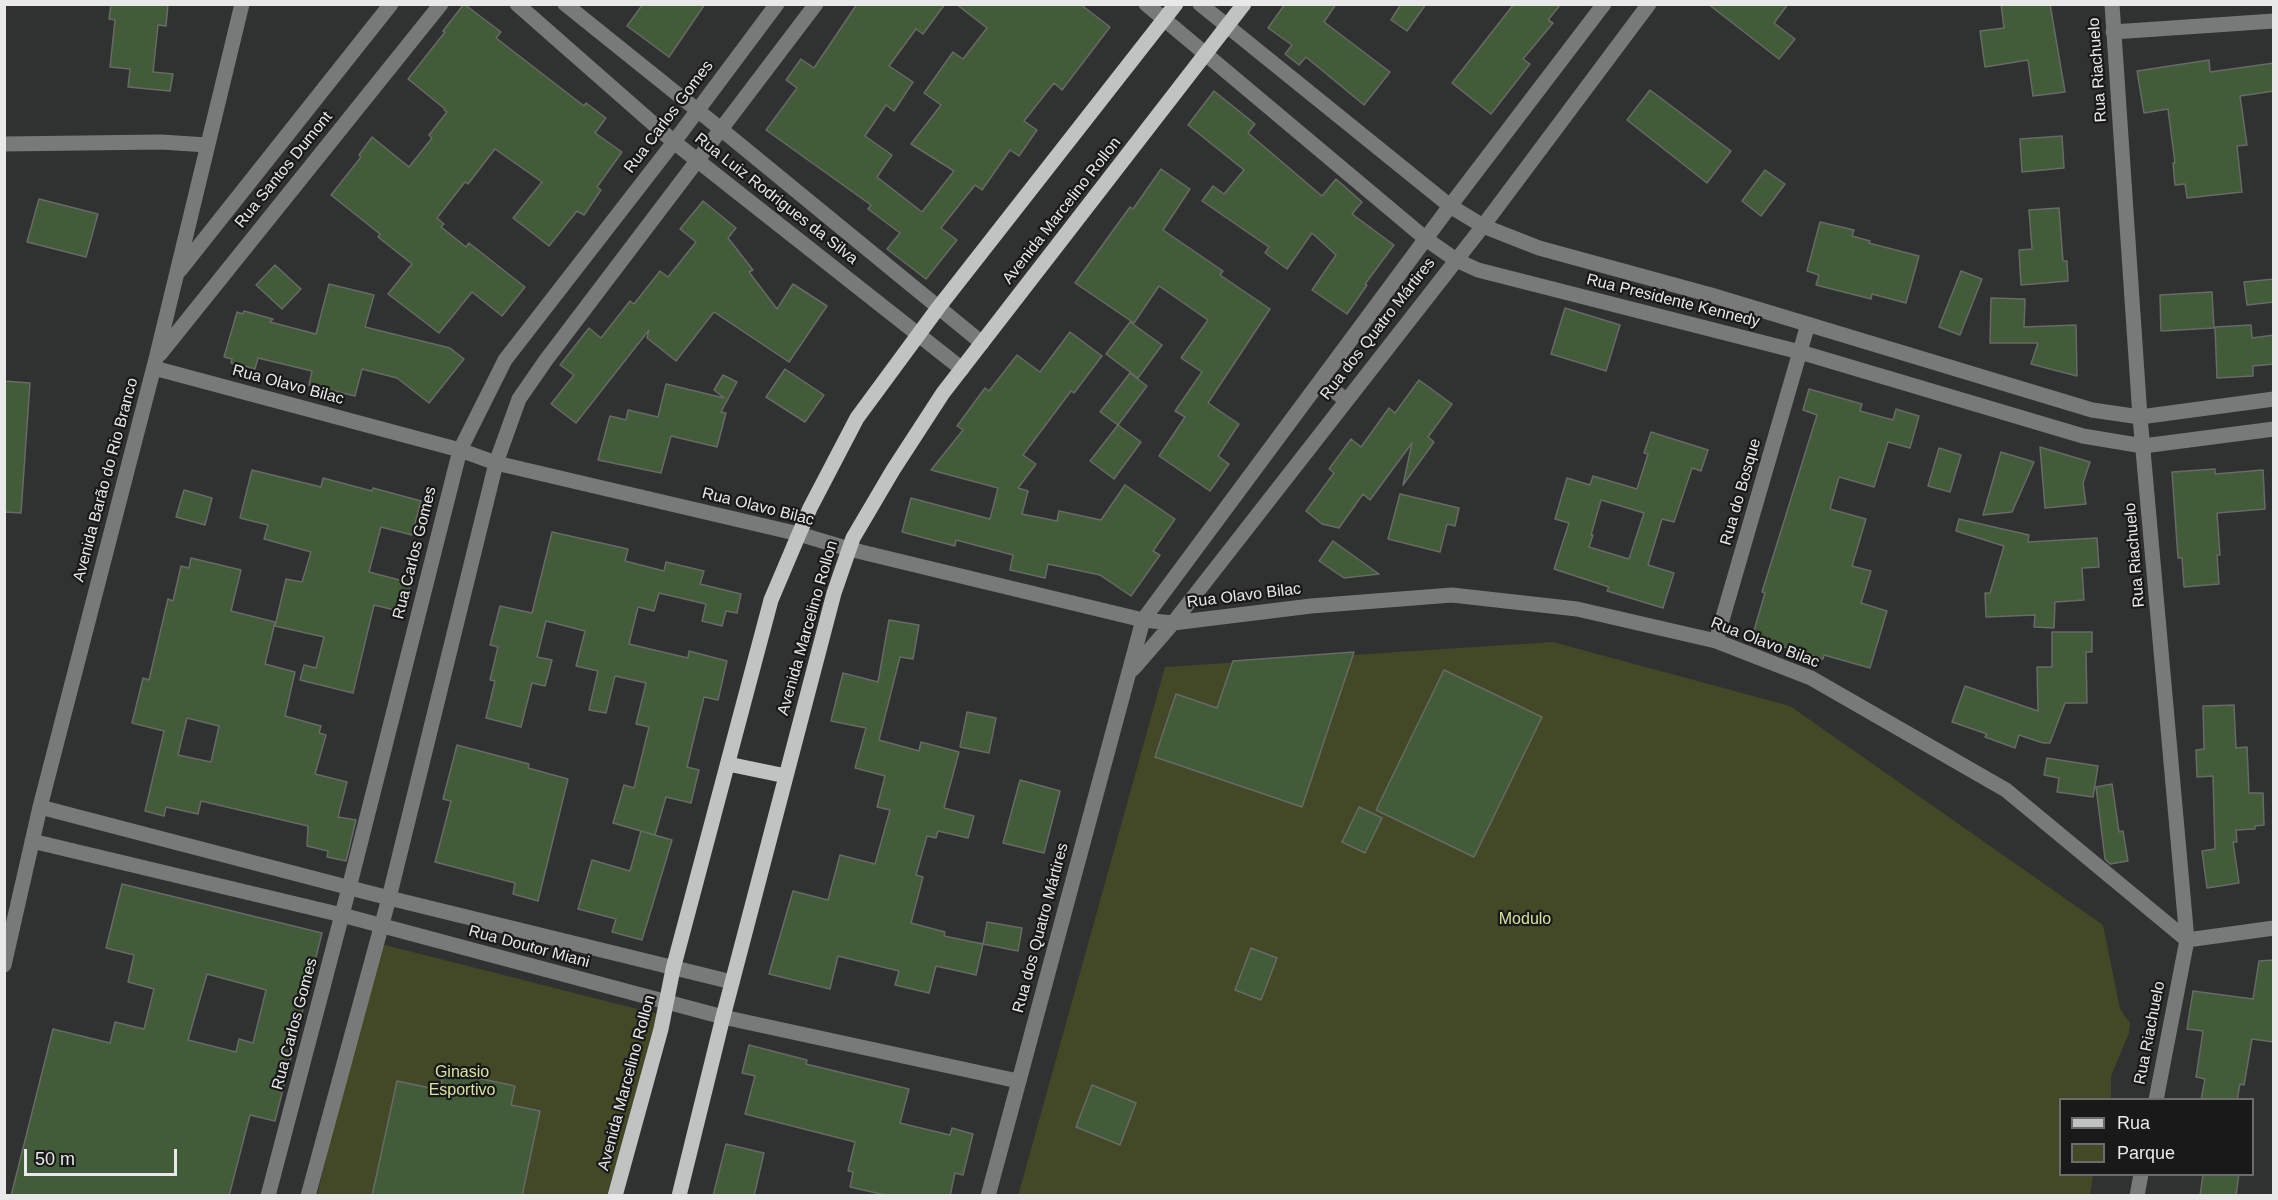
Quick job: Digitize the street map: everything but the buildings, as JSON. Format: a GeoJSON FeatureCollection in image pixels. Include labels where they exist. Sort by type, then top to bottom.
{"type":"FeatureCollection","features":[{"type":"Feature","properties":{"kind":"main road","name":"Avenida Marcelino Rollon"},"geometry":{"type":"LineString","coordinates":[[615,1196],[668,1004],[674,969],[771,600],[810,508],[857,418],[938,308],[1176,4]]}},
{"type":"Feature","properties":{"kind":"main road","name":"Avenida Marcelino Rollon"},"geometry":{"type":"LineString","coordinates":[[679,1196],[723,1017],[834,593],[853,538],[893,470],[943,393],[1244,4]]}},
{"type":"Feature","properties":{"kind":"main road"},"geometry":{"type":"LineString","coordinates":[[728,764],[786,776]]}},
{"type":"Feature","properties":{"kind":"street","name":"Avenida Barão do Rio Branco"},"geometry":{"type":"LineString","coordinates":[[4,965],[40,807],[155,363],[242,4]]}},
{"type":"Feature","properties":{"kind":"street","name":"Rua Santos Dumont"},"geometry":{"type":"LineString","coordinates":[[177,274],[391,4]]}},
{"type":"Feature","properties":{"kind":"street","name":"Rua Santos Dumont"},"geometry":{"type":"LineString","coordinates":[[155,363],[441,4]]}},
{"type":"Feature","properties":{"kind":"street","name":"Rua Luiz Rodrigues da Silva"},"geometry":{"type":"LineString","coordinates":[[517,4],[674,142],[962,369]]}},
{"type":"Feature","properties":{"kind":"street","name":"Rua Luiz Rodrigues da Silva"},"geometry":{"type":"LineString","coordinates":[[565,4],[982,344]]}},
{"type":"Feature","properties":{"kind":"street","name":"Rua Carlos Gomes"},"geometry":{"type":"LineString","coordinates":[[268,1196],[460,450],[505,360],[674,142],[777,4]]}},
{"type":"Feature","properties":{"kind":"street"},"geometry":{"type":"LineString","coordinates":[[308,1196],[389,898],[496,463],[519,399],[816,4]]}},
{"type":"Feature","properties":{"kind":"street","name":"Rua Presidente Kennedy"},"geometry":{"type":"LineString","coordinates":[[1146,4],[1426,239],[1456,260],[1478,270],[1800,352],[2083,436],[2143,446],[2274,429]]}},
{"type":"Feature","properties":{"kind":"street","name":"Rua Presidente Kennedy"},"geometry":{"type":"LineString","coordinates":[[1200,4],[1450,206],[1483,226],[1539,248],[1808,324],[2092,410],[2140,417],[2274,399]]}},
{"type":"Feature","properties":{"kind":"street","name":"Rua dos Quatro Mártires"},"geometry":{"type":"LineString","coordinates":[[988,1196],[1143,620],[1450,206],[1604,4]]}},
{"type":"Feature","properties":{"kind":"street","name":"Rua dos Quatro Mártires"},"geometry":{"type":"LineString","coordinates":[[1131,671],[1173,623],[1483,226],[1648,4]]}},
{"type":"Feature","properties":{"kind":"street","name":"Rua Riachuelo"},"geometry":{"type":"LineString","coordinates":[[2112,4],[2140,417],[2187,940],[2156,1098]]}},
{"type":"Feature","properties":{"kind":"street"},"geometry":{"type":"LineString","coordinates":[[2113,32],[2274,21]]}},
{"type":"Feature","properties":{"kind":"street"},"geometry":{"type":"LineString","coordinates":[[4,144],[161,142],[207,145]]}},
{"type":"Feature","properties":{"kind":"street","name":"Rua do Bosque"},"geometry":{"type":"LineString","coordinates":[[1716,641],[1808,324]]}},
{"type":"Feature","properties":{"kind":"street","name":"Rua Olavo Bilac"},"geometry":{"type":"LineString","coordinates":[[155,363],[460,450],[496,463],[799,534],[849,549],[1143,620],[1173,623],[1311,606],[1452,595],[1577,609],[1716,641],[1811,678],[2006,790],[2187,940]]}},
{"type":"Feature","properties":{"kind":"street"},"geometry":{"type":"LineString","coordinates":[[1320,381],[1346,399]]}},
{"type":"Feature","properties":{"kind":"street","name":"Rua Doutor Miani"},"geometry":{"type":"LineString","coordinates":[[40,807],[349,888],[732,982]]}},
{"type":"Feature","properties":{"kind":"street","name":"Rua Doutor Miani"},"geometry":{"type":"LineString","coordinates":[[32,841],[342,915],[668,1004],[1018,1082]]}},
{"type":"Feature","properties":{"kind":"street"},"geometry":{"type":"LineString","coordinates":[[2187,940],[2274,927]]}},
{"type":"Feature","properties":{"kind":"street"},"geometry":{"type":"LineString","coordinates":[[2137,1196],[2141,1176]]}},
{"type":"Feature","properties":{"kind":"green space","name":"Modulo"},"geometry":{"type":"Polygon","coordinates":[[[1553,642],[1790,706],[2103,925],[2120,1009],[2130,1023],[2129,1033],[2111,1076],[2111,1098],[2059,1098],[2059,1176],[2093,1176],[2090,1195],[1018,1196],[1165,667],[1553,642]]]}},
{"type":"Feature","properties":{"kind":"green space","name":"Ginasio Esportivo"},"geometry":{"type":"Polygon","coordinates":[[[377,943],[661,1015],[607,1195],[317,1196],[377,943]]]}}]}
